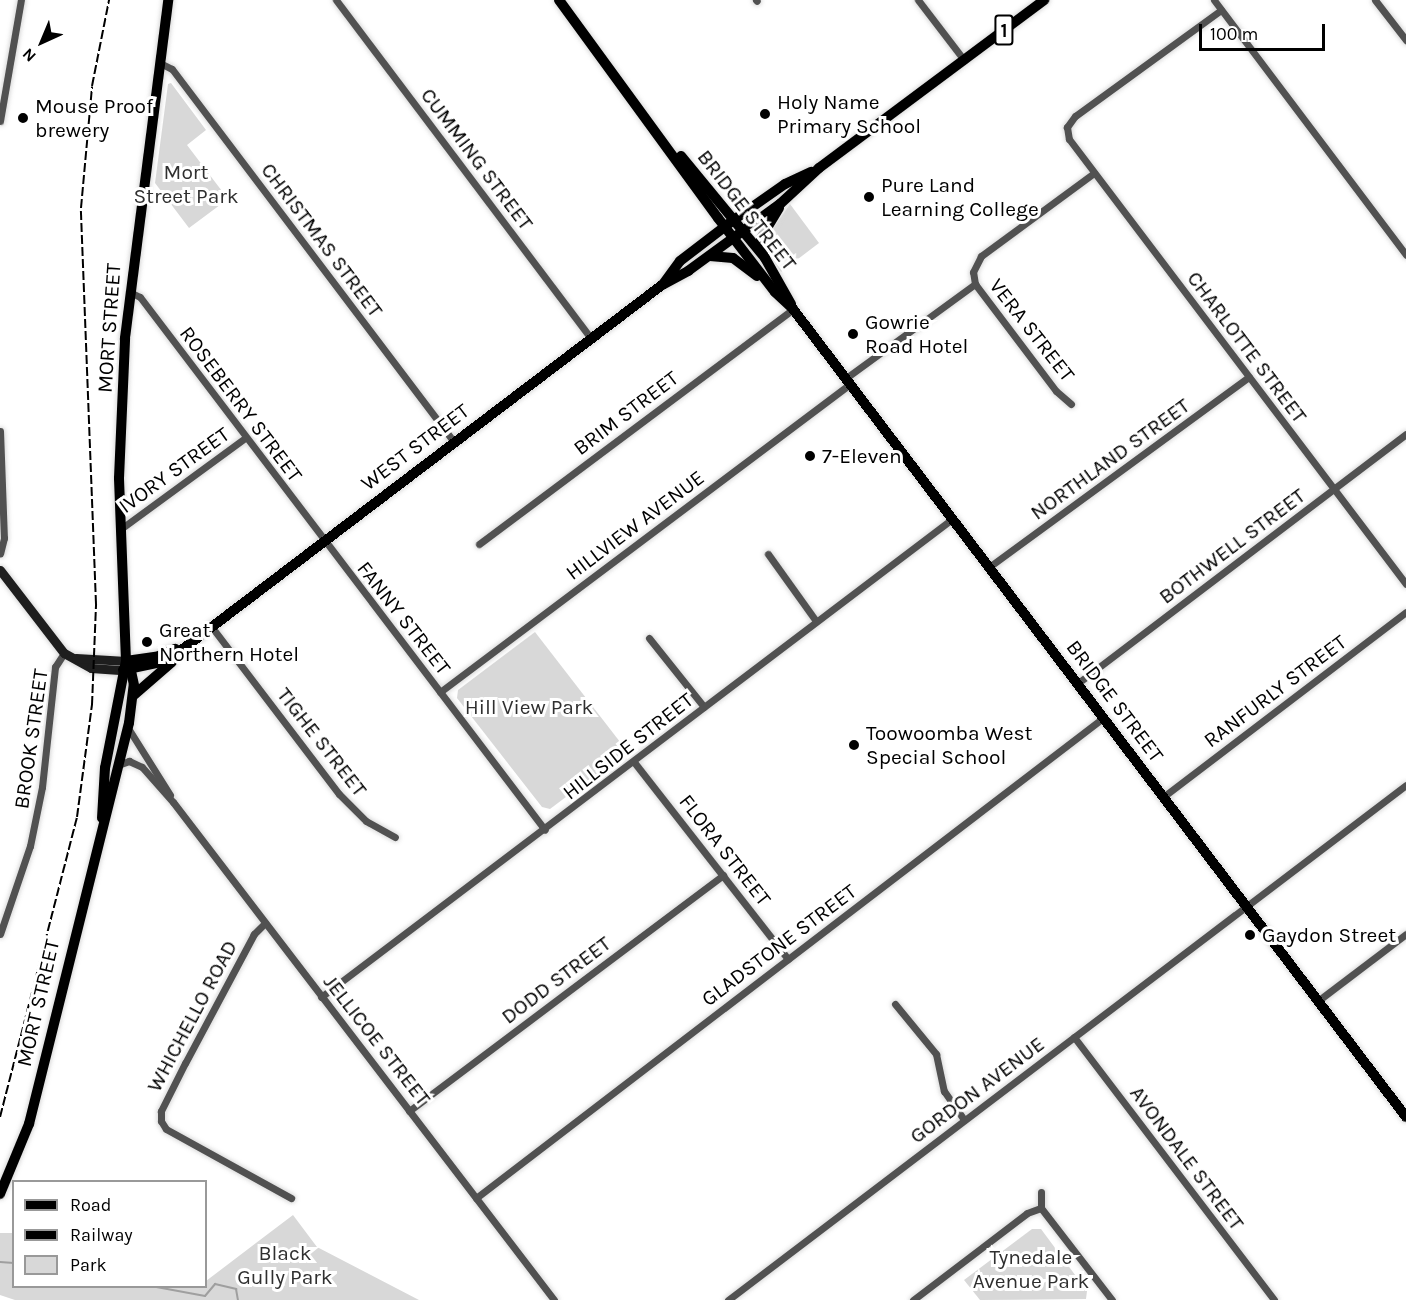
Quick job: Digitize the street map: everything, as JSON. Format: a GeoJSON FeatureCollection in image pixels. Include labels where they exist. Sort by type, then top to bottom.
{"type":"FeatureCollection","features":[{"type":"Feature","properties":{"kind":"main road","name":"MORT STREET"},"geometry":{"type":"LineString","coordinates":[[0,1194],[29,1124],[133,698],[127,667],[119,478],[130,292],[168,0]]}},
{"type":"Feature","properties":{"kind":"main road","name":"BRIDGE STREET"},"geometry":{"type":"LineString","coordinates":[[559,0],[664,139],[725,227],[775,292],[793,309]]}},
{"type":"Feature","properties":{"kind":"main road","name":"WEST STREET"},"geometry":{"type":"LineString","coordinates":[[127,667],[167,661],[662,285],[708,256],[794,193],[819,168],[1044,0]]}},
{"type":"Feature","properties":{"kind":"main road","name":"BRIDGE STREET"},"geometry":{"type":"LineString","coordinates":[[664,139],[735,219],[765,258],[793,309],[1406,1116]]}},
{"type":"Feature","properties":{"kind":"main road","name":"WEST STREET"},"geometry":{"type":"LineString","coordinates":[[662,285],[680,261],[735,219],[785,184],[819,168]]}},
{"type":"Feature","properties":{"kind":"main road"},"geometry":{"type":"LineString","coordinates":[[765,258],[760,244],[763,234],[794,193]]}},
{"type":"Feature","properties":{"kind":"main road"},"geometry":{"type":"LineString","coordinates":[[708,256],[721,254],[733,258],[775,292]]}},
{"type":"Feature","properties":{"kind":"main road"},"geometry":{"type":"LineString","coordinates":[[0,570],[67,655],[127,667]]}},
{"type":"Feature","properties":{"kind":"main road","name":"WEST STREET"},"geometry":{"type":"LineString","coordinates":[[127,667],[156,657],[192,640]]}},
{"type":"Feature","properties":{"kind":"main road"},"geometry":{"type":"LineString","coordinates":[[133,698],[181,650]]}},
{"type":"Feature","properties":{"kind":"main road","name":"MORT STREET"},"geometry":{"type":"LineString","coordinates":[[102,818],[105,768],[127,667]]}},
{"type":"Feature","properties":{"kind":"street"},"geometry":{"type":"LineString","coordinates":[[0,122],[21,0]]}},
{"type":"Feature","properties":{"kind":"street","name":"CUMMING STREET"},"geometry":{"type":"LineString","coordinates":[[336,0],[591,338]]}},
{"type":"Feature","properties":{"kind":"street"},"geometry":{"type":"LineString","coordinates":[[918,0],[964,60]]}},
{"type":"Feature","properties":{"kind":"street"},"geometry":{"type":"LineString","coordinates":[[1214,0],[1406,255]]}},
{"type":"Feature","properties":{"kind":"street"},"geometry":{"type":"LineString","coordinates":[[1375,0],[1406,40]]}},
{"type":"Feature","properties":{"kind":"street","name":"CHARLOTTE STREET"},"geometry":{"type":"LineString","coordinates":[[1221,10],[1074,116],[1067,127],[1069,139],[1406,584]]}},
{"type":"Feature","properties":{"kind":"street","name":"CHRISTMAS STREET"},"geometry":{"type":"LineString","coordinates":[[160,63],[172,69],[454,442]]}},
{"type":"Feature","properties":{"kind":"street","name":"VERA STREET"},"geometry":{"type":"LineString","coordinates":[[1071,404],[1056,391],[975,284],[973,272],[981,256],[1094,173]]}},
{"type":"Feature","properties":{"kind":"street","name":"HILLVIEW AVENUE"},"geometry":{"type":"LineString","coordinates":[[440,692],[975,284]]}},
{"type":"Feature","properties":{"kind":"street","name":"ROSEBERRY STREET"},"geometry":{"type":"LineString","coordinates":[[130,292],[141,297],[323,541]]}},
{"type":"Feature","properties":{"kind":"street","name":"BRIM STREET"},"geometry":{"type":"LineString","coordinates":[[479,544],[793,309]]}},
{"type":"Feature","properties":{"kind":"street","name":"NORTHLAND STREET"},"geometry":{"type":"LineString","coordinates":[[989,567],[1249,377]]}},
{"type":"Feature","properties":{"kind":"street"},"geometry":{"type":"LineString","coordinates":[[0,431],[4,538],[0,554]]}},
{"type":"Feature","properties":{"kind":"street","name":"BOTHWELL STREET"},"geometry":{"type":"LineString","coordinates":[[1078,683],[1406,434]]}},
{"type":"Feature","properties":{"kind":"street","name":"IVORY STREET"},"geometry":{"type":"LineString","coordinates":[[122,528],[245,438]]}},
{"type":"Feature","properties":{"kind":"street","name":"HILLSIDE STREET"},"geometry":{"type":"LineString","coordinates":[[321,997],[545,830],[952,519]]}},
{"type":"Feature","properties":{"kind":"street","name":"FANNY STREET"},"geometry":{"type":"LineString","coordinates":[[323,541],[545,830]]}},
{"type":"Feature","properties":{"kind":"street"},"geometry":{"type":"LineString","coordinates":[[768,554],[816,621]]}},
{"type":"Feature","properties":{"kind":"street","name":"RANFURLY STREET"},"geometry":{"type":"LineString","coordinates":[[1163,797],[1406,612]]}},
{"type":"Feature","properties":{"kind":"street","name":"TIGHE STREET"},"geometry":{"type":"LineString","coordinates":[[211,626],[339,794],[366,821],[395,837]]}},
{"type":"Feature","properties":{"kind":"street"},"geometry":{"type":"LineString","coordinates":[[649,638],[704,707]]}},
{"type":"Feature","properties":{"kind":"street","name":"BROOK STREET"},"geometry":{"type":"LineString","coordinates":[[0,934],[30,846],[42,787],[55,667],[67,655]]}},
{"type":"Feature","properties":{"kind":"street","name":"GLADSTONE STREET"},"geometry":{"type":"LineString","coordinates":[[476,1198],[1103,718]]}},
{"type":"Feature","properties":{"kind":"street","name":"JELLICOE STREET"},"geometry":{"type":"LineString","coordinates":[[127,727],[173,802]]}},
{"type":"Feature","properties":{"kind":"street","name":"JELLICOE STREET"},"geometry":{"type":"LineString","coordinates":[[116,767],[129,761],[142,767],[173,802],[554,1300]]}},
{"type":"Feature","properties":{"kind":"street","name":"FLORA STREET"},"geometry":{"type":"LineString","coordinates":[[634,762],[788,959]]}},
{"type":"Feature","properties":{"kind":"street"},"geometry":{"type":"LineString","coordinates":[[1245,905],[1406,785]]}},
{"type":"Feature","properties":{"kind":"street","name":"DODD STREET"},"geometry":{"type":"LineString","coordinates":[[409,1111],[723,875]]}},
{"type":"Feature","properties":{"kind":"street","name":"GORDON AVENUE"},"geometry":{"type":"LineString","coordinates":[[728,1300],[1245,905]]}},
{"type":"Feature","properties":{"kind":"street","name":"WHICHELLO ROAD"},"geometry":{"type":"LineString","coordinates":[[265,923],[254,933],[207,1021],[161,1111],[161,1121],[166,1129],[291,1198]]}},
{"type":"Feature","properties":{"kind":"street"},"geometry":{"type":"LineString","coordinates":[[1319,1000],[1406,934]]}},
{"type":"Feature","properties":{"kind":"street"},"geometry":{"type":"LineString","coordinates":[[896,1004],[936,1054],[944,1092],[964,1120]]}},
{"type":"Feature","properties":{"kind":"street","name":"AVONDALE STREET"},"geometry":{"type":"LineString","coordinates":[[1074,1037],[1274,1300]]}},
{"type":"Feature","properties":{"kind":"street"},"geometry":{"type":"LineString","coordinates":[[1041,1192],[1041,1208],[1109,1299]]}},
{"type":"Feature","properties":{"kind":"street"},"geometry":{"type":"LineString","coordinates":[[913,1300],[1027,1213],[1041,1208]]}},
{"type":"Feature","properties":{"kind":"green space","name":"Mort Street Park"},"geometry":{"type":"Polygon","coordinates":[[[171,83],[206,130],[187,145],[228,199],[189,228],[155,183],[168,84],[171,83]]]}},
{"type":"Feature","properties":{"kind":"green space"},"geometry":{"type":"Polygon","coordinates":[[[790,204],[819,243],[781,272],[766,249],[765,240],[790,204]]]}},
{"type":"Feature","properties":{"kind":"green space","name":"Hill View Park"},"geometry":{"type":"Polygon","coordinates":[[[535,632],[627,751],[550,809],[542,807],[457,698],[458,690],[535,632]]]}},
{"type":"Feature","properties":{"kind":"green space","name":"Black Gully Park"},"geometry":{"type":"Polygon","coordinates":[[[293,1215],[317,1247],[419,1300],[15,1300],[0,1295],[0,1233],[12,1233],[12,1288],[207,1288],[207,1280],[293,1215]]]}},
{"type":"Feature","properties":{"kind":"green space","name":"Tynedale Avenue Park"},"geometry":{"type":"Polygon","coordinates":[[[1032,1229],[1041,1229],[1087,1291],[1086,1299],[980,1300],[964,1280],[1032,1229]]]}},
{"type":"Feature","properties":{"kind":"waterway"},"geometry":{"type":"LineString","coordinates":[[0,1262],[12,1263]]}},
{"type":"Feature","properties":{"kind":"waterway"},"geometry":{"type":"LineString","coordinates":[[162,1288],[205,1296],[215,1284],[236,1289],[238,1300]]}},
{"type":"Feature","properties":{"kind":"railway"},"geometry":{"type":"LineString","coordinates":[[0,1117],[77,817],[92,705],[96,604],[81,208],[92,86],[109,0]]}},
{"type":"Feature","properties":{"kind":"place","name":"Holy Name Primary School"},"geometry":{"type":"Point","coordinates":[765,114]}},
{"type":"Feature","properties":{"kind":"place","name":"Mouse Proof brewery"},"geometry":{"type":"Point","coordinates":[23,118]}},
{"type":"Feature","properties":{"kind":"place","name":"Pure Land Learning College"},"geometry":{"type":"Point","coordinates":[869,197]}},
{"type":"Feature","properties":{"kind":"place","name":"Gowrie Road Hotel"},"geometry":{"type":"Point","coordinates":[853,334]}},
{"type":"Feature","properties":{"kind":"place","name":"7-Eleven"},"geometry":{"type":"Point","coordinates":[810,456]}},
{"type":"Feature","properties":{"kind":"place","name":"Great Northern Hotel"},"geometry":{"type":"Point","coordinates":[147,642]}},
{"type":"Feature","properties":{"kind":"place","name":"Toowoomba West Special School"},"geometry":{"type":"Point","coordinates":[854,745]}},
{"type":"Feature","properties":{"kind":"place","name":"Gaydon Street"},"geometry":{"type":"Point","coordinates":[1250,935]}}]}
